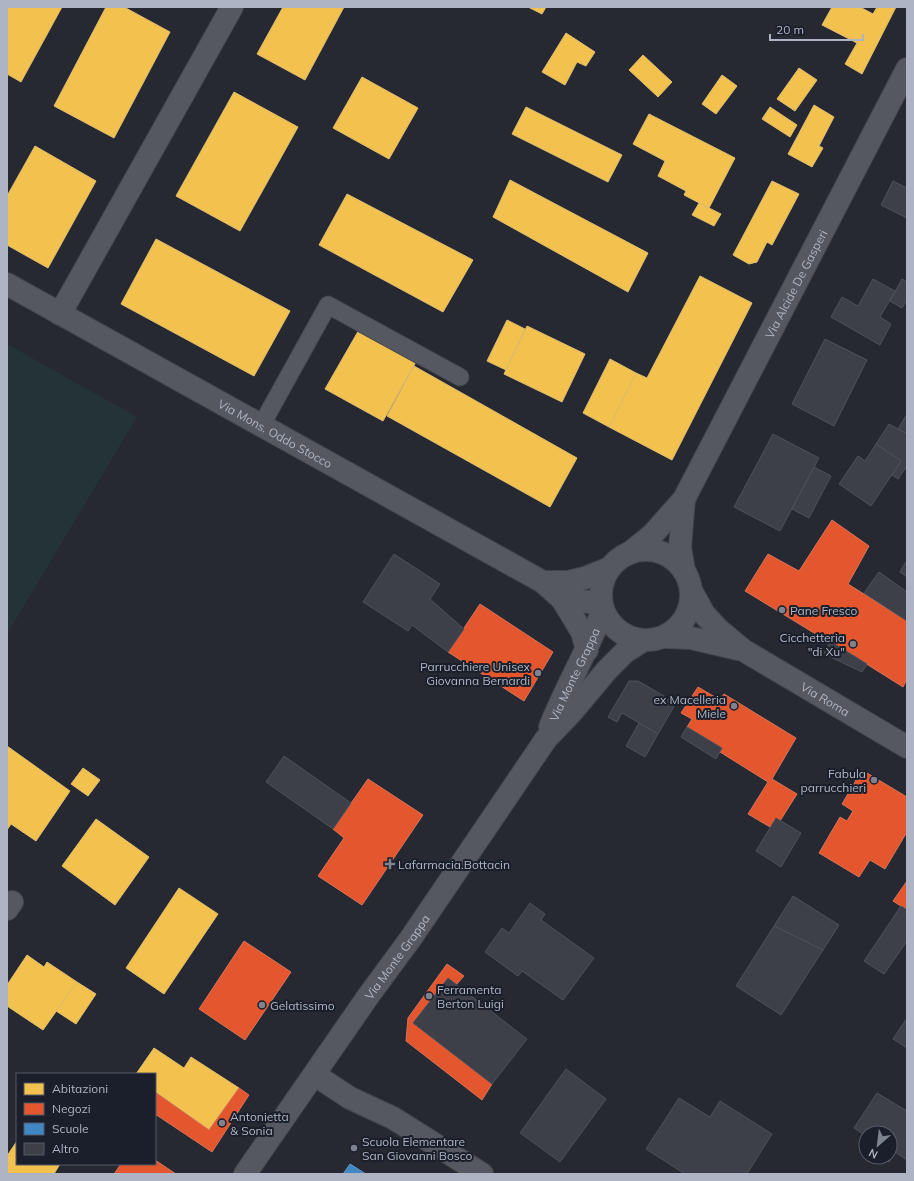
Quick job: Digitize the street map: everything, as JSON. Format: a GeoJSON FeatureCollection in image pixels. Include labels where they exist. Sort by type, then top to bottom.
{"type":"FeatureCollection","features":[{"type":"Feature","properties":{"kind":"street"},"geometry":{"type":"LineString","coordinates":[[60,314],[232,7]]}},
{"type":"Feature","properties":{"kind":"street","name":"Via Alcide De Gasperi"},"geometry":{"type":"LineString","coordinates":[[630,553],[653,534],[684,499],[907,69]]}},
{"type":"Feature","properties":{"kind":"street","name":"Via Mons. Oddo Stocco"},"geometry":{"type":"LineString","coordinates":[[7,284],[543,582],[562,599],[582,632],[586,650]]}},
{"type":"Feature","properties":{"kind":"street","name":"Via Alcide De Gasperi"},"geometry":{"type":"LineString","coordinates":[[684,499],[680,547],[684,571]]}},
{"type":"Feature","properties":{"kind":"street","name":"Via Roma"},"geometry":{"type":"LineString","coordinates":[[743,650],[691,638],[633,639],[615,628],[608,619],[603,608],[602,586],[604,577],[610,568],[622,556],[630,553],[651,550],[670,556],[684,571],[689,580],[692,592],[704,614],[719,630],[743,650],[907,747]]}},
{"type":"Feature","properties":{"kind":"street","name":"Via Mons. Oddo Stocco"},"geometry":{"type":"LineString","coordinates":[[543,582],[568,582],[585,578],[610,568]]}},
{"type":"Feature","properties":{"kind":"street"},"geometry":{"type":"LineString","coordinates":[[654,638],[674,631],[682,623],[688,613],[692,592]]}},
{"type":"Feature","properties":{"kind":"street"},"geometry":{"type":"LineString","coordinates":[[562,599],[589,602],[603,608]]}},
{"type":"Feature","properties":{"kind":"street","name":"Via Monte Grappa"},"geometry":{"type":"LineString","coordinates":[[546,739],[558,708],[586,650],[603,608]]}},
{"type":"Feature","properties":{"kind":"street","name":"Via Monte Grappa"},"geometry":{"type":"LineString","coordinates":[[245,1174],[369,995],[411,938],[546,739],[572,713],[607,670],[625,652],[654,638]]}},
{"type":"Feature","properties":{"kind":"street"},"geometry":{"type":"LineString","coordinates":[[315,1075],[350,1098],[393,1118],[482,1174]]}},
{"type":"Feature","properties":{"kind":"lane"},"geometry":{"type":"LineString","coordinates":[[261,426],[328,305],[460,377]]}},
{"type":"Feature","properties":{"kind":"shaded area"},"geometry":{"type":"Polygon","coordinates":[[[7,344],[137,417],[7,634],[7,344]]]}},
{"type":"Feature","properties":{"kind":"building: Abitazioni"},"geometry":{"type":"Polygon","coordinates":[[[7,7],[62,7],[21,82],[7,74],[7,7]]]}},
{"type":"Feature","properties":{"kind":"building: Abitazioni"},"geometry":{"type":"Polygon","coordinates":[[[106,7],[124,7],[170,32],[114,138],[54,106],[106,7]]]}},
{"type":"Feature","properties":{"kind":"building: Abitazioni"},"geometry":{"type":"Polygon","coordinates":[[[283,7],[344,7],[305,80],[257,54],[283,7]]]}},
{"type":"Feature","properties":{"kind":"building: Abitazioni"},"geometry":{"type":"Polygon","coordinates":[[[528,7],[546,7],[542,14],[528,7]]]}},
{"type":"Feature","properties":{"kind":"building: Abitazioni"},"geometry":{"type":"Polygon","coordinates":[[[832,7],[860,7],[873,14],[877,7],[896,7],[862,74],[845,64],[857,43],[822,25],[832,7]]]}},
{"type":"Feature","properties":{"kind":"building: Abitazioni"},"geometry":{"type":"Polygon","coordinates":[[[566,33],[595,52],[586,66],[577,62],[565,85],[542,72],[566,33]]]}},
{"type":"Feature","properties":{"kind":"building: Abitazioni"},"geometry":{"type":"Polygon","coordinates":[[[643,55],[672,82],[658,97],[629,70],[643,55]]]}},
{"type":"Feature","properties":{"kind":"building: Abitazioni"},"geometry":{"type":"Polygon","coordinates":[[[799,68],[817,80],[795,111],[777,99],[799,68]]]}},
{"type":"Feature","properties":{"kind":"building: Abitazioni"},"geometry":{"type":"Polygon","coordinates":[[[722,75],[737,86],[716,114],[702,104],[722,75]]]}},
{"type":"Feature","properties":{"kind":"building: Abitazioni"},"geometry":{"type":"Polygon","coordinates":[[[362,77],[418,108],[389,159],[333,128],[362,77]]]}},
{"type":"Feature","properties":{"kind":"building: Abitazioni"},"geometry":{"type":"Polygon","coordinates":[[[234,92],[298,127],[240,231],[176,196],[234,92]]]}},
{"type":"Feature","properties":{"kind":"building: Abitazioni"},"geometry":{"type":"Polygon","coordinates":[[[814,105],[834,117],[819,146],[823,148],[812,167],[788,154],[814,105]]]}},
{"type":"Feature","properties":{"kind":"building: Abitazioni"},"geometry":{"type":"Polygon","coordinates":[[[526,107],[622,155],[608,182],[512,134],[526,107]]]}},
{"type":"Feature","properties":{"kind":"building: Abitazioni"},"geometry":{"type":"Polygon","coordinates":[[[770,107],[797,125],[790,137],[762,119],[770,107]]]}},
{"type":"Feature","properties":{"kind":"building: Abitazioni"},"geometry":{"type":"Polygon","coordinates":[[[649,114],[735,158],[709,208],[684,195],[686,191],[658,176],[665,161],[633,144],[649,114]]]}},
{"type":"Feature","properties":{"kind":"building: Abitazioni"},"geometry":{"type":"Polygon","coordinates":[[[35,146],[96,181],[48,268],[7,245],[7,196],[35,146]]]}},
{"type":"Feature","properties":{"kind":"building: Abitazioni"},"geometry":{"type":"Polygon","coordinates":[[[510,180],[648,253],[628,292],[493,217],[510,180]]]}},
{"type":"Feature","properties":{"kind":"building: Abitazioni"},"geometry":{"type":"Polygon","coordinates":[[[772,181],[799,194],[772,245],[767,242],[757,262],[749,264],[733,255],[772,181]]]}},
{"type":"Feature","properties":{"kind":"building: Abitazioni"},"geometry":{"type":"Polygon","coordinates":[[[347,194],[473,260],[443,312],[319,245],[347,194]]]}},
{"type":"Feature","properties":{"kind":"building: Abitazioni"},"geometry":{"type":"Polygon","coordinates":[[[699,203],[721,214],[714,226],[692,215],[699,203]]]}},
{"type":"Feature","properties":{"kind":"building: Abitazioni"},"geometry":{"type":"Polygon","coordinates":[[[156,239],[290,311],[254,376],[121,304],[156,239]]]}},
{"type":"Feature","properties":{"kind":"building: Abitazioni"},"geometry":{"type":"Polygon","coordinates":[[[700,276],[752,303],[672,460],[609,427],[636,373],[647,378],[700,276]]]}},
{"type":"Feature","properties":{"kind":"building: Abitazioni"},"geometry":{"type":"Polygon","coordinates":[[[507,320],[525,329],[506,370],[487,361],[507,320]]]}},
{"type":"Feature","properties":{"kind":"building: Abitazioni"},"geometry":{"type":"Polygon","coordinates":[[[527,326],[585,354],[562,402],[504,374],[527,326]]]}},
{"type":"Feature","properties":{"kind":"building: Abitazioni"},"geometry":{"type":"Polygon","coordinates":[[[360,328],[417,360],[383,421],[325,389],[360,328]]]}},
{"type":"Feature","properties":{"kind":"building: Abitazioni"},"geometry":{"type":"Polygon","coordinates":[[[610,359],[636,373],[609,427],[583,413],[610,359]]]}},
{"type":"Feature","properties":{"kind":"building: Abitazioni"},"geometry":{"type":"Polygon","coordinates":[[[414,366],[577,458],[550,507],[387,416],[414,366]]]}},
{"type":"Feature","properties":{"kind":"building: Abitazioni"},"geometry":{"type":"Polygon","coordinates":[[[7,746],[70,791],[36,841],[11,824],[7,830],[7,746]]]}},
{"type":"Feature","properties":{"kind":"building: Abitazioni"},"geometry":{"type":"Polygon","coordinates":[[[83,768],[100,780],[88,796],[71,784],[83,768]]]}},
{"type":"Feature","properties":{"kind":"building: Abitazioni"},"geometry":{"type":"Polygon","coordinates":[[[96,819],[149,857],[115,905],[62,866],[96,819]]]}},
{"type":"Feature","properties":{"kind":"building: Abitazioni"},"geometry":{"type":"Polygon","coordinates":[[[179,888],[218,914],[164,994],[126,968],[179,888]]]}},
{"type":"Feature","properties":{"kind":"building: Abitazioni"},"geometry":{"type":"Polygon","coordinates":[[[27,955],[44,967],[47,962],[77,982],[43,1030],[7,1006],[7,985],[27,955]]]}},
{"type":"Feature","properties":{"kind":"building: Abitazioni"},"geometry":{"type":"Polygon","coordinates":[[[77,982],[96,994],[76,1024],[56,1011],[77,982]]]}},
{"type":"Feature","properties":{"kind":"building: Abitazioni"},"geometry":{"type":"Polygon","coordinates":[[[154,1048],[184,1068],[191,1057],[239,1088],[209,1130],[156,1093],[156,1073],[137,1073],[154,1048]]]}},
{"type":"Feature","properties":{"kind":"building: Abitazioni"},"geometry":{"type":"Polygon","coordinates":[[[16,1142],[16,1165],[59,1165],[54,1174],[7,1174],[7,1156],[16,1142]]]}},
{"type":"Feature","properties":{"kind":"building: Negozi"},"geometry":{"type":"Polygon","coordinates":[[[832,520],[869,546],[848,584],[907,621],[907,679],[903,687],[830,641],[814,633],[745,591],[768,554],[799,571],[832,520]]]}},
{"type":"Feature","properties":{"kind":"building: Negozi"},"geometry":{"type":"Polygon","coordinates":[[[480,604],[553,652],[524,701],[448,652],[480,604]]]}},
{"type":"Feature","properties":{"kind":"building: Negozi"},"geometry":{"type":"Polygon","coordinates":[[[698,687],[720,700],[724,694],[796,738],[772,779],[797,794],[780,821],[776,818],[770,827],[748,814],[768,782],[720,752],[722,748],[687,727],[692,719],[681,713],[698,687]]]}},
{"type":"Feature","properties":{"kind":"building: Negozi"},"geometry":{"type":"Polygon","coordinates":[[[862,770],[907,797],[907,832],[885,869],[870,860],[859,877],[819,853],[840,817],[847,821],[853,811],[842,804],[862,770]]]}},
{"type":"Feature","properties":{"kind":"building: Negozi"},"geometry":{"type":"Polygon","coordinates":[[[368,779],[423,815],[362,905],[318,876],[344,838],[333,829],[368,779]]]}},
{"type":"Feature","properties":{"kind":"building: Negozi"},"geometry":{"type":"Polygon","coordinates":[[[907,881],[907,910],[893,901],[907,881]]]}},
{"type":"Feature","properties":{"kind":"building: Negozi"},"geometry":{"type":"Polygon","coordinates":[[[244,941],[291,972],[245,1040],[199,1009],[244,941]]]}},
{"type":"Feature","properties":{"kind":"building: Negozi"},"geometry":{"type":"Polygon","coordinates":[[[447,964],[464,976],[456,985],[448,978],[413,1023],[492,1084],[482,1100],[406,1041],[408,1018],[447,964]]]}},
{"type":"Feature","properties":{"kind":"building: Negozi"},"geometry":{"type":"Polygon","coordinates":[[[239,1088],[249,1095],[212,1152],[156,1115],[156,1093],[209,1130],[239,1088]]]}},
{"type":"Feature","properties":{"kind":"building: Negozi"},"geometry":{"type":"Polygon","coordinates":[[[156,1161],[176,1174],[114,1174],[120,1165],[156,1165],[156,1161]]]}},
{"type":"Feature","properties":{"kind":"building: Scuole"},"geometry":{"type":"Polygon","coordinates":[[[350,1164],[366,1174],[343,1174],[350,1164]]]}},
{"type":"Feature","properties":{"kind":"building: Altro"},"geometry":{"type":"Polygon","coordinates":[[[893,181],[907,188],[907,218],[881,205],[893,181]]]}},
{"type":"Feature","properties":{"kind":"building: Altro"},"geometry":{"type":"Polygon","coordinates":[[[873,279],[895,291],[880,317],[891,324],[880,345],[831,317],[842,297],[858,306],[873,279]]]}},
{"type":"Feature","properties":{"kind":"building: Altro"},"geometry":{"type":"Polygon","coordinates":[[[902,279],[907,282],[907,300],[902,308],[890,301],[902,279]]]}},
{"type":"Feature","properties":{"kind":"building: Altro"},"geometry":{"type":"Polygon","coordinates":[[[825,339],[867,360],[834,426],[792,404],[825,339]]]}},
{"type":"Feature","properties":{"kind":"building: Altro"},"geometry":{"type":"Polygon","coordinates":[[[907,414],[907,434],[898,429],[907,414]]]}},
{"type":"Feature","properties":{"kind":"building: Altro"},"geometry":{"type":"Polygon","coordinates":[[[889,424],[907,434],[907,466],[898,479],[892,475],[901,461],[876,444],[889,424]]]}},
{"type":"Feature","properties":{"kind":"building: Altro"},"geometry":{"type":"Polygon","coordinates":[[[773,434],[819,458],[780,531],[734,507],[773,434]]]}},
{"type":"Feature","properties":{"kind":"building: Altro"},"geometry":{"type":"Polygon","coordinates":[[[876,444],[901,461],[871,506],[839,484],[858,456],[865,461],[876,444]]]}},
{"type":"Feature","properties":{"kind":"building: Altro"},"geometry":{"type":"Polygon","coordinates":[[[814,467],[831,476],[809,518],[792,509],[814,467]]]}},
{"type":"Feature","properties":{"kind":"building: Altro"},"geometry":{"type":"Polygon","coordinates":[[[394,554],[440,584],[430,599],[464,629],[448,652],[412,625],[408,631],[363,602],[394,554]]]}},
{"type":"Feature","properties":{"kind":"building: Altro"},"geometry":{"type":"Polygon","coordinates":[[[907,560],[907,577],[900,572],[907,560]]]}},
{"type":"Feature","properties":{"kind":"building: Altro"},"geometry":{"type":"Polygon","coordinates":[[[879,572],[907,592],[907,621],[864,593],[879,572]]]}},
{"type":"Feature","properties":{"kind":"building: Altro"},"geometry":{"type":"Polygon","coordinates":[[[830,641],[867,664],[862,672],[824,654],[830,641]]]}},
{"type":"Feature","properties":{"kind":"building: Altro"},"geometry":{"type":"Polygon","coordinates":[[[629,681],[638,681],[676,703],[658,734],[622,713],[617,722],[608,717],[629,681]]]}},
{"type":"Feature","properties":{"kind":"building: Altro"},"geometry":{"type":"Polygon","coordinates":[[[639,723],[658,734],[645,757],[626,746],[639,723]]]}},
{"type":"Feature","properties":{"kind":"building: Altro"},"geometry":{"type":"Polygon","coordinates":[[[687,727],[722,748],[716,759],[681,737],[687,727]]]}},
{"type":"Feature","properties":{"kind":"building: Altro"},"geometry":{"type":"Polygon","coordinates":[[[284,756],[351,803],[333,829],[266,782],[284,756]]]}},
{"type":"Feature","properties":{"kind":"building: Altro"},"geometry":{"type":"Polygon","coordinates":[[[776,818],[801,833],[781,867],[756,851],[776,818]]]}},
{"type":"Feature","properties":{"kind":"building: Altro"},"geometry":{"type":"Polygon","coordinates":[[[793,896],[839,925],[823,950],[774,926],[793,896]]]}},
{"type":"Feature","properties":{"kind":"building: Altro"},"geometry":{"type":"Polygon","coordinates":[[[530,903],[545,914],[541,920],[594,958],[563,1000],[522,971],[518,976],[485,952],[502,928],[509,933],[530,903]]]}},
{"type":"Feature","properties":{"kind":"building: Altro"},"geometry":{"type":"Polygon","coordinates":[[[901,906],[907,910],[907,941],[884,974],[864,961],[901,906]]]}},
{"type":"Feature","properties":{"kind":"building: Altro"},"geometry":{"type":"Polygon","coordinates":[[[774,926],[823,950],[781,1015],[736,986],[774,926]]]}},
{"type":"Feature","properties":{"kind":"building: Altro"},"geometry":{"type":"Polygon","coordinates":[[[448,978],[527,1039],[492,1084],[413,1023],[448,978]]]}},
{"type":"Feature","properties":{"kind":"building: Altro"},"geometry":{"type":"Polygon","coordinates":[[[907,1018],[907,1048],[893,1039],[907,1018]]]}},
{"type":"Feature","properties":{"kind":"building: Altro"},"geometry":{"type":"Polygon","coordinates":[[[566,1069],[606,1099],[560,1162],[520,1133],[566,1069]]]}},
{"type":"Feature","properties":{"kind":"building: Altro"},"geometry":{"type":"Polygon","coordinates":[[[877,1093],[907,1111],[907,1160],[898,1154],[898,1125],[858,1125],[858,1131],[854,1128],[877,1093]]]}},
{"type":"Feature","properties":{"kind":"building: Altro"},"geometry":{"type":"Polygon","coordinates":[[[679,1098],[710,1117],[720,1101],[772,1134],[747,1174],[685,1174],[646,1149],[679,1098]]]}},
{"type":"Feature","properties":{"kind":"place","name":"Pane Fresco"},"geometry":{"type":"Point","coordinates":[782,610]}},
{"type":"Feature","properties":{"kind":"place","name":"Cicchetteria \"di Xu\""},"geometry":{"type":"Point","coordinates":[853,644]}},
{"type":"Feature","properties":{"kind":"place","name":"Parrucchiere Unisex Giovanna Bernardi"},"geometry":{"type":"Point","coordinates":[538,673]}},
{"type":"Feature","properties":{"kind":"place","name":"ex Macelleria Miele"},"geometry":{"type":"Point","coordinates":[734,706]}},
{"type":"Feature","properties":{"kind":"place","name":"Fabula parrucchieri"},"geometry":{"type":"Point","coordinates":[874,780]}},
{"type":"Feature","properties":{"kind":"place","name":"Lafarmacia.Bottacin"},"geometry":{"type":"Point","coordinates":[390,864]}},
{"type":"Feature","properties":{"kind":"place","name":"Ferramenta Berton Luigi"},"geometry":{"type":"Point","coordinates":[429,996]}},
{"type":"Feature","properties":{"kind":"place","name":"Gelatissimo"},"geometry":{"type":"Point","coordinates":[262,1005]}},
{"type":"Feature","properties":{"kind":"place","name":"Antonietta & Sonia"},"geometry":{"type":"Point","coordinates":[222,1123]}},
{"type":"Feature","properties":{"kind":"place","name":"Scuola Elementare San Giovanni Bosco"},"geometry":{"type":"Point","coordinates":[354,1148]}}]}
